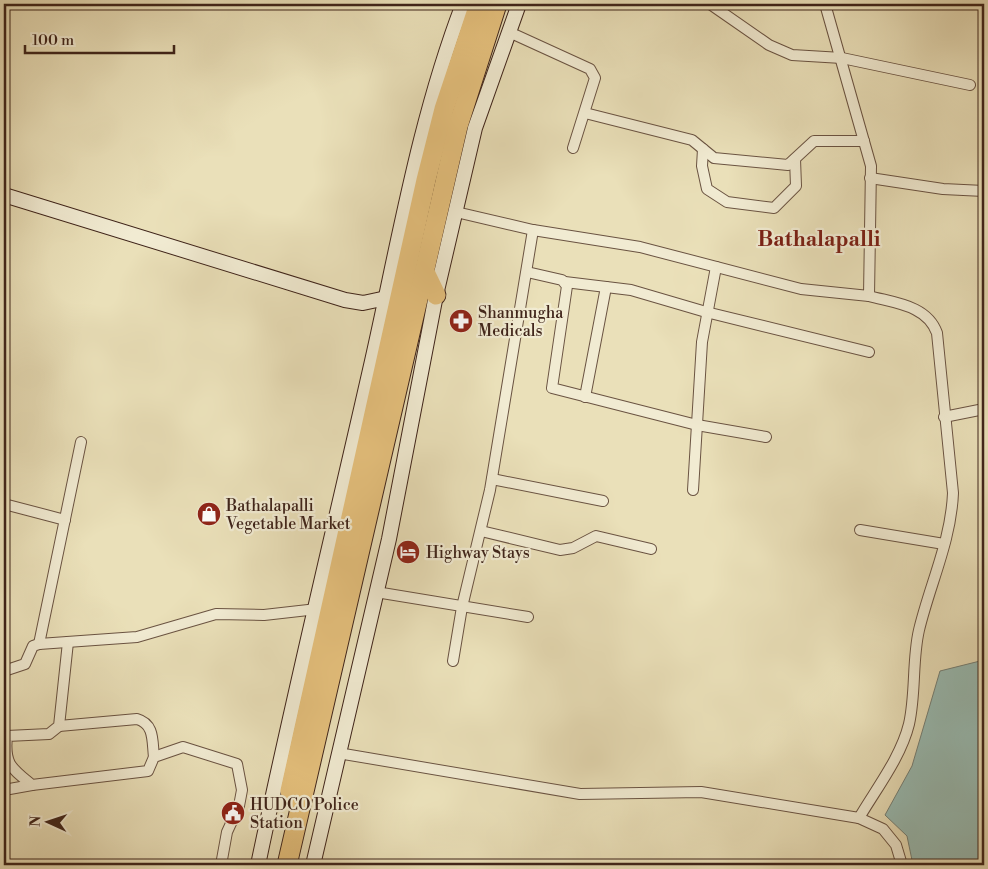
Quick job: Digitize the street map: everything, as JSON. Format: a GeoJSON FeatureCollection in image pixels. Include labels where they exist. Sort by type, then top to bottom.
{"type":"FeatureCollection","features":[{"type":"Feature","properties":{"kind":"highway"},"geometry":{"type":"LineString","coordinates":[[287,865],[458,126],[497,4]]}},
{"type":"Feature","properties":{"kind":"highway"},"geometry":{"type":"LineString","coordinates":[[274,865],[393,296],[444,109],[464,5]]}},
{"type":"Feature","properties":{"kind":"highway"},"geometry":{"type":"LineString","coordinates":[[425,272],[436,295]]}},
{"type":"Feature","properties":{"kind":"street"},"geometry":{"type":"LineString","coordinates":[[313,865],[389,539],[436,295],[475,128],[519,4]]}},
{"type":"Feature","properties":{"kind":"street"},"geometry":{"type":"LineString","coordinates":[[710,4],[776,49],[792,55],[842,58],[970,85]]}},
{"type":"Feature","properties":{"kind":"street"},"geometry":{"type":"LineString","coordinates":[[825,4],[842,58],[871,166],[869,296]]}},
{"type":"Feature","properties":{"kind":"street"},"geometry":{"type":"LineString","coordinates":[[509,32],[592,71],[595,78],[573,148]]}},
{"type":"Feature","properties":{"kind":"street"},"geometry":{"type":"LineString","coordinates":[[585,113],[692,140],[714,158],[788,165],[814,141],[864,141]]}},
{"type":"Feature","properties":{"kind":"street"},"geometry":{"type":"LineString","coordinates":[[703,149],[702,166],[707,189],[727,202],[774,208],[796,186],[795,159]]}},
{"type":"Feature","properties":{"kind":"street"},"geometry":{"type":"LineString","coordinates":[[870,178],[943,190],[984,191]]}},
{"type":"Feature","properties":{"kind":"street"},"geometry":{"type":"LineString","coordinates":[[4,195],[345,300],[363,302],[393,296],[283,747],[258,865]]}},
{"type":"Feature","properties":{"kind":"street"},"geometry":{"type":"LineString","coordinates":[[456,212],[533,230],[640,247],[801,289],[869,296],[922,311],[935,326],[953,509],[919,632],[912,707],[906,734],[859,818]]}},
{"type":"Feature","properties":{"kind":"street"},"geometry":{"type":"LineString","coordinates":[[452,661],[462,607],[492,479],[533,230]]}},
{"type":"Feature","properties":{"kind":"street"},"geometry":{"type":"LineString","coordinates":[[693,490],[706,312],[716,267]]}},
{"type":"Feature","properties":{"kind":"street"},"geometry":{"type":"LineString","coordinates":[[527,272],[565,282],[631,290],[706,312],[869,352]]}},
{"type":"Feature","properties":{"kind":"street"},"geometry":{"type":"LineString","coordinates":[[565,282],[567,286],[552,388],[697,424],[766,436]]}},
{"type":"Feature","properties":{"kind":"street"},"geometry":{"type":"LineString","coordinates":[[585,397],[606,287]]}},
{"type":"Feature","properties":{"kind":"street"},"geometry":{"type":"LineString","coordinates":[[944,417],[984,409]]}},
{"type":"Feature","properties":{"kind":"street"},"geometry":{"type":"LineString","coordinates":[[39,644],[81,442]]}},
{"type":"Feature","properties":{"kind":"street"},"geometry":{"type":"LineString","coordinates":[[4,448],[4,458]]}},
{"type":"Feature","properties":{"kind":"street"},"geometry":{"type":"LineString","coordinates":[[492,479],[603,501]]}},
{"type":"Feature","properties":{"kind":"street"},"geometry":{"type":"LineString","coordinates":[[4,504],[65,520]]}},
{"type":"Feature","properties":{"kind":"street"},"geometry":{"type":"LineString","coordinates":[[860,530],[944,544]]}},
{"type":"Feature","properties":{"kind":"street"},"geometry":{"type":"LineString","coordinates":[[481,531],[560,550],[573,548],[596,536],[651,549]]}},
{"type":"Feature","properties":{"kind":"street"},"geometry":{"type":"LineString","coordinates":[[376,592],[528,617]]}},
{"type":"Feature","properties":{"kind":"street"},"geometry":{"type":"LineString","coordinates":[[4,671],[25,664],[33,646],[39,644],[137,637],[216,614],[264,614],[317,609]]}},
{"type":"Feature","properties":{"kind":"street"},"geometry":{"type":"LineString","coordinates":[[60,726],[68,642]]}},
{"type":"Feature","properties":{"kind":"street"},"geometry":{"type":"LineString","coordinates":[[4,790],[148,771],[154,757],[152,730],[144,721],[137,719],[60,726],[49,734],[7,736],[5,756],[13,770],[32,785]]}},
{"type":"Feature","properties":{"kind":"street"},"geometry":{"type":"LineString","coordinates":[[154,757],[184,747],[238,764],[242,790],[239,806],[226,832],[221,865]]}},
{"type":"Feature","properties":{"kind":"street"},"geometry":{"type":"LineString","coordinates":[[338,753],[580,794],[701,792],[859,818],[883,829],[896,845],[902,865]]}},
{"type":"Feature","properties":{"kind":"water"},"geometry":{"type":"Polygon","coordinates":[[[984,660],[984,865],[913,865],[907,836],[885,815],[912,766],[940,671],[984,660]]]}},
{"type":"Feature","properties":{"kind":"place","name":"Shanmugha Medicals"},"geometry":{"type":"Point","coordinates":[461,321]}},
{"type":"Feature","properties":{"kind":"place","name":"Bathalapalli Vegetable Market"},"geometry":{"type":"Point","coordinates":[209,514]}},
{"type":"Feature","properties":{"kind":"place","name":"Highway Stays"},"geometry":{"type":"Point","coordinates":[408,552]}},
{"type":"Feature","properties":{"kind":"place","name":"HUDCO Police Station"},"geometry":{"type":"Point","coordinates":[233,813]}},
{"type":"Feature","properties":{"kind":"district","name":"Bathalapalli"},"geometry":{"type":"Point","coordinates":[819,239]}}]}
